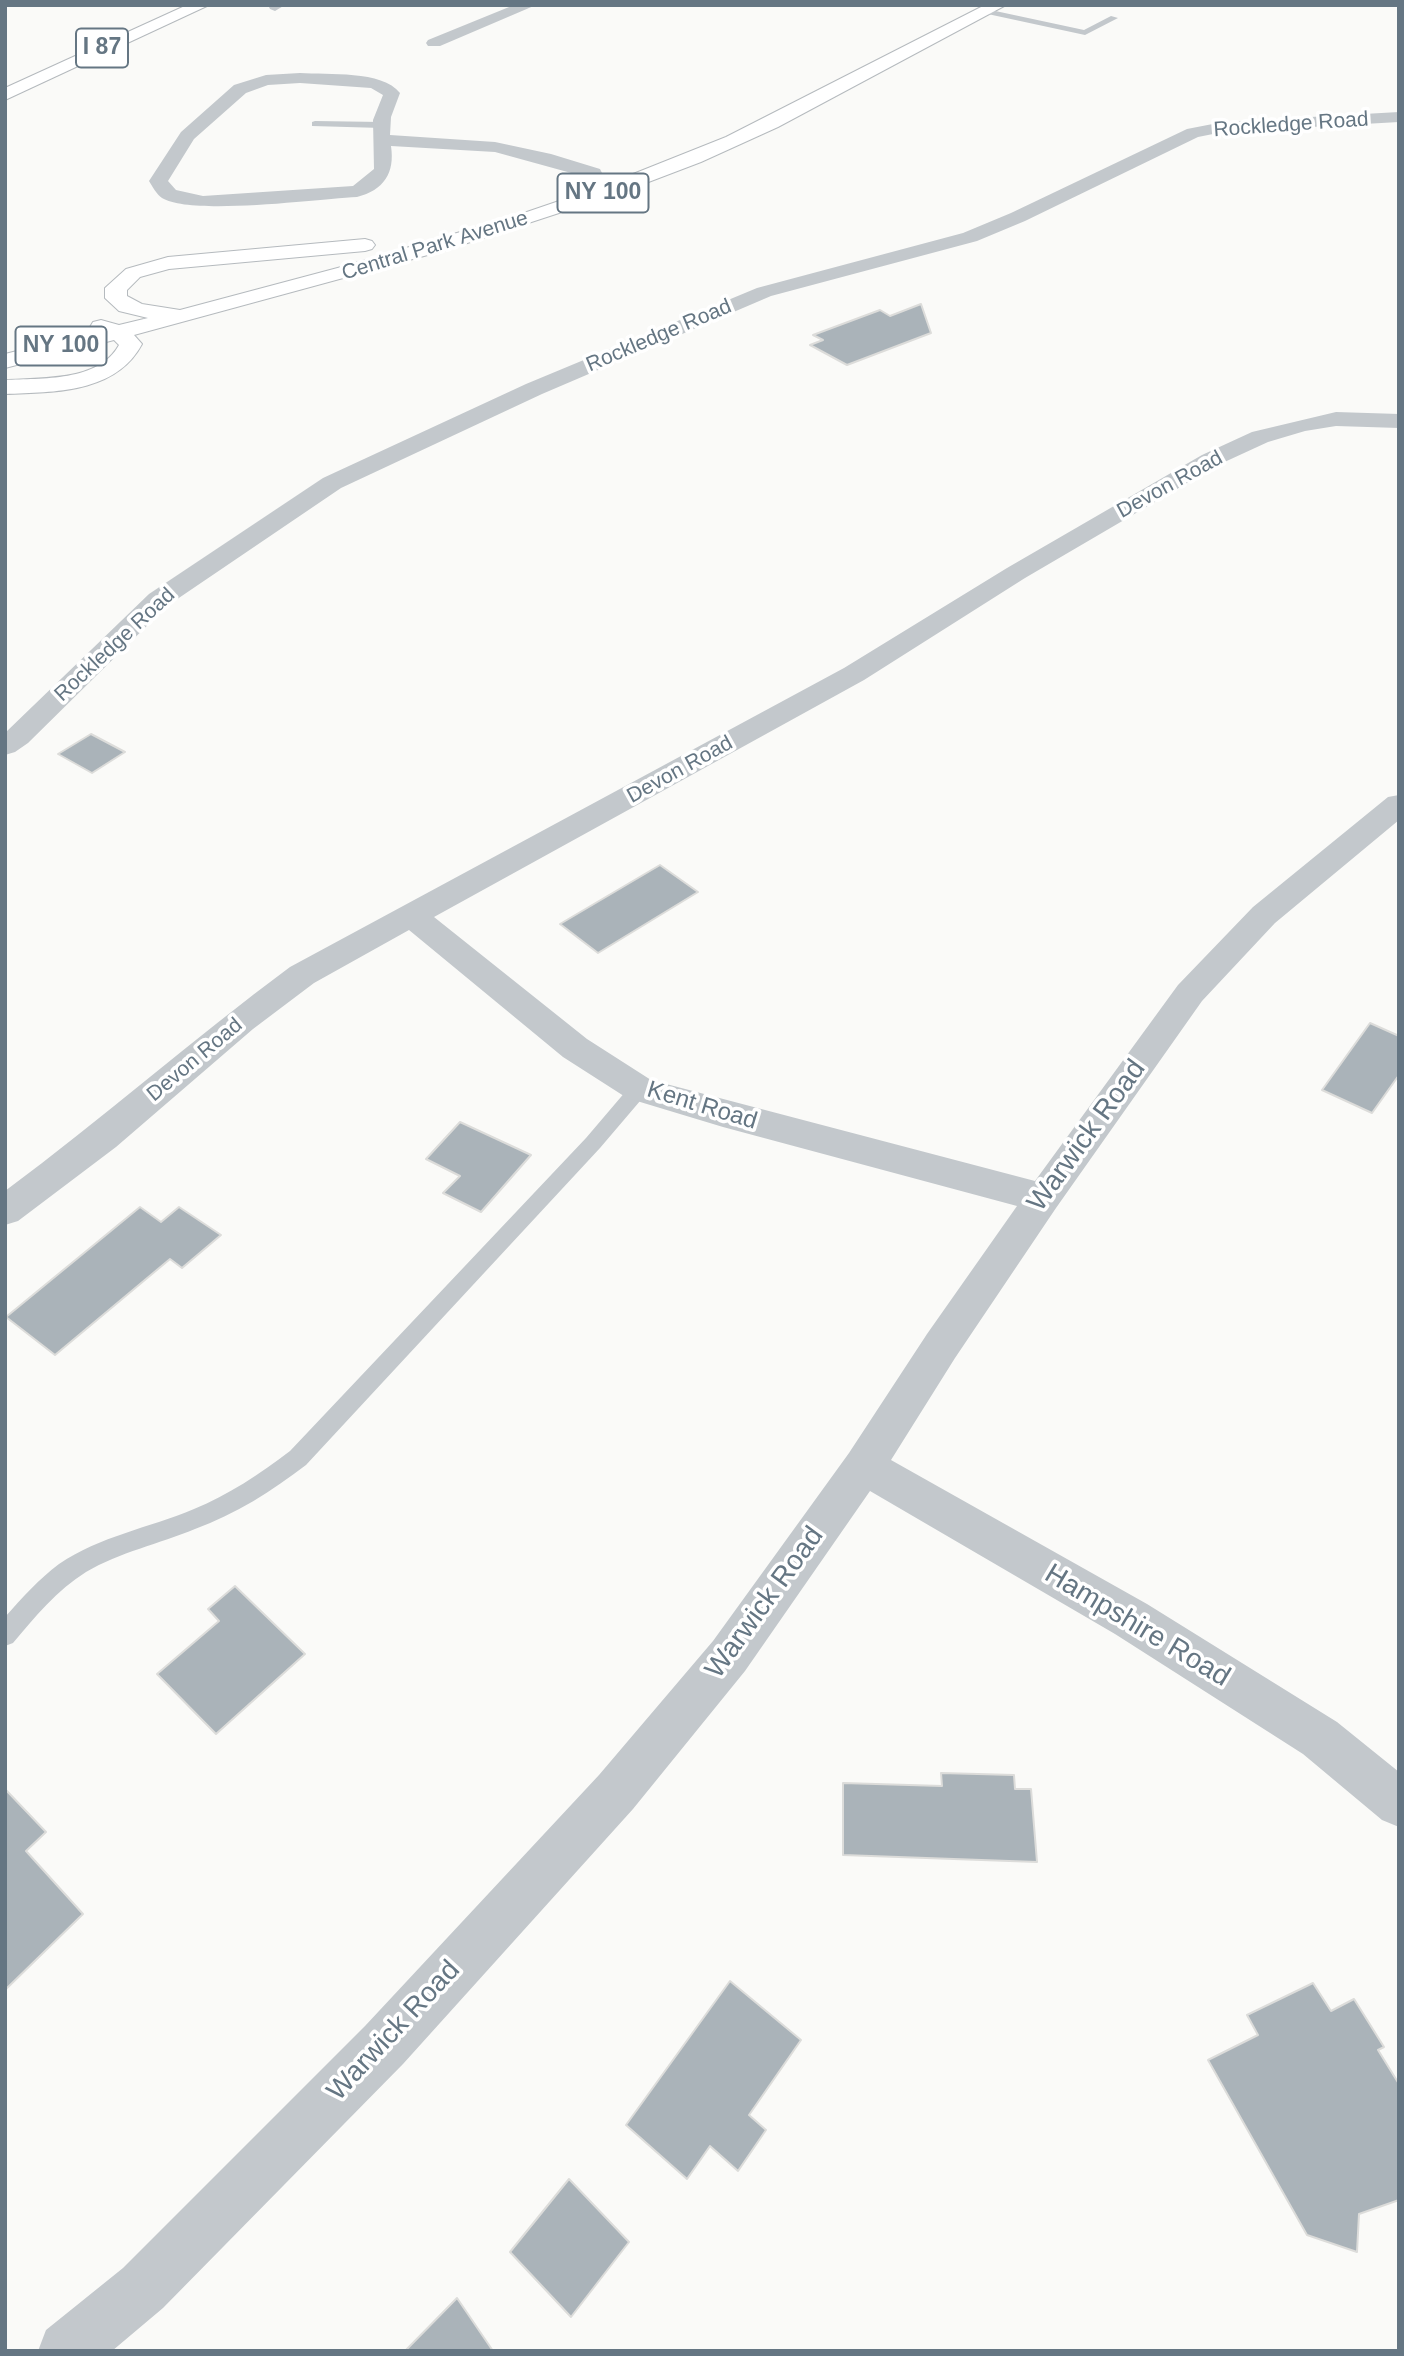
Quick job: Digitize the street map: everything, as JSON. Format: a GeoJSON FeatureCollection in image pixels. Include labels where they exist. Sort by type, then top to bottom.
{"type":"FeatureCollection","features":[{"type":"Feature","properties":{"kind":"main road","name":"I 87"},"geometry":{"type":"LineString","coordinates":[[5,95],[100,49],[201,5]]}},
{"type":"Feature","properties":{"kind":"main road","name":"Central Park Avenue"},"geometry":{"type":"LineString","coordinates":[[5,361],[118,332],[181,304],[444,245],[625,185],[789,116],[992,8]]}},
{"type":"Feature","properties":{"kind":"main road","name":"NY 100"},"geometry":{"type":"LineString","coordinates":[[565,183],[601,169]]}},
{"type":"Feature","properties":{"kind":"main road","name":"Central Park Avenue"},"geometry":{"type":"LineString","coordinates":[[127,306],[115,295],[120,283],[133,273],[155,265],[375,242],[237,278]]}},
{"type":"Feature","properties":{"kind":"main road"},"geometry":{"type":"LineString","coordinates":[[127,306],[152,312],[181,304]]}},
{"type":"Feature","properties":{"kind":"main road","name":"NY 100"},"geometry":{"type":"LineString","coordinates":[[85,317],[127,306]]}},
{"type":"Feature","properties":{"kind":"main road"},"geometry":{"type":"LineString","coordinates":[[5,387],[85,378],[112,367],[126,355],[131,344],[118,332],[88,325],[62,324]]}},
{"type":"Feature","properties":{"kind":"street"},"geometry":{"type":"LineString","coordinates":[[434,43],[528,5]]}},
{"type":"Feature","properties":{"kind":"street"},"geometry":{"type":"LineString","coordinates":[[300,78],[375,83],[392,93],[382,132],[385,168],[377,181],[357,191],[203,202],[169,194],[158,181],[187,136],[240,89],[266,80],[300,78]]}},
{"type":"Feature","properties":{"kind":"street","name":"Rockledge Road"},"geometry":{"type":"LineString","coordinates":[[5,746],[18,737],[158,600],[282,515],[332,483],[534,389],[764,292],[970,237],[1018,217],[1193,133],[1223,127],[1399,117]]}},
{"type":"Feature","properties":{"kind":"street"},"geometry":{"type":"LineString","coordinates":[[382,132],[495,147],[601,169]]}},
{"type":"Feature","properties":{"kind":"street","name":"Devon Road"},"geometry":{"type":"LineString","coordinates":[[5,1210],[103,1137],[241,1021],[302,975],[854,674],[1016,573],[1210,460],[1260,437],[1302,425],[1336,419],[1399,421]]}},
{"type":"Feature","properties":{"kind":"street","name":"Warwick Road"},"geometry":{"type":"LineString","coordinates":[[66,2351],[144,2288],[374,2054],[616,1793],[729,1656],[864,1466],[941,1346],[1043,1198],[1190,993],[1264,915],[1399,804]]}},
{"type":"Feature","properties":{"kind":"street","name":"Kent Road"},"geometry":{"type":"LineString","coordinates":[[410,914],[575,1048],[639,1088],[723,1114],[1043,1198]]}},
{"type":"Feature","properties":{"kind":"street","name":"Hampshire Road"},"geometry":{"type":"LineString","coordinates":[[864,1466],[1143,1626],[1320,1738],[1399,1803]]}},
{"type":"Feature","properties":{"kind":"lane"},"geometry":{"type":"LineString","coordinates":[[992,8],[1085,33],[1114,18]]}},
{"type":"Feature","properties":{"kind":"lane"},"geometry":{"type":"LineString","coordinates":[[315,124],[382,132]]}},
{"type":"Feature","properties":{"kind":"lane"},"geometry":{"type":"LineString","coordinates":[[5,1635],[47,1588],[78,1565],[118,1547],[201,1517],[245,1496],[298,1458],[593,1143],[639,1088]]}},
{"type":"Feature","properties":{"kind":"building"},"geometry":{"type":"Polygon","coordinates":[[[921,304],[931,333],[847,365],[810,345],[823,340],[813,335],[880,310],[890,316],[921,304]]]}},
{"type":"Feature","properties":{"kind":"building"},"geometry":{"type":"Polygon","coordinates":[[[91,734],[125,752],[92,773],[58,754],[91,734]]]}},
{"type":"Feature","properties":{"kind":"building"},"geometry":{"type":"Polygon","coordinates":[[[660,865],[698,892],[598,953],[560,924],[660,865]]]}},
{"type":"Feature","properties":{"kind":"building"},"geometry":{"type":"Polygon","coordinates":[[[1370,1023],[1399,1036],[1399,1075],[1372,1113],[1322,1090],[1370,1023]]]}},
{"type":"Feature","properties":{"kind":"building"},"geometry":{"type":"Polygon","coordinates":[[[460,1122],[531,1155],[481,1212],[443,1193],[460,1176],[426,1159],[460,1122]]]}},
{"type":"Feature","properties":{"kind":"building"},"geometry":{"type":"Polygon","coordinates":[[[140,1207],[161,1222],[179,1207],[221,1235],[182,1268],[170,1259],[55,1355],[6,1317],[140,1207]]]}},
{"type":"Feature","properties":{"kind":"building"},"geometry":{"type":"Polygon","coordinates":[[[235,1586],[305,1654],[216,1734],[157,1674],[219,1621],[208,1609],[235,1586]]]}},
{"type":"Feature","properties":{"kind":"building"},"geometry":{"type":"Polygon","coordinates":[[[941,1773],[1014,1775],[1015,1789],[1031,1789],[1037,1862],[843,1855],[843,1783],[942,1786],[941,1773]]]}},
{"type":"Feature","properties":{"kind":"building"},"geometry":{"type":"Polygon","coordinates":[[[5,1789],[46,1832],[26,1851],[83,1914],[5,1990],[5,1789]]]}},
{"type":"Feature","properties":{"kind":"building"},"geometry":{"type":"Polygon","coordinates":[[[730,1981],[801,2040],[749,2115],[766,2130],[738,2171],[710,2146],[687,2179],[626,2125],[730,1981]]]}},
{"type":"Feature","properties":{"kind":"building"},"geometry":{"type":"Polygon","coordinates":[[[1313,1983],[1331,2011],[1354,1999],[1384,2047],[1378,2050],[1399,2084],[1399,2200],[1359,2214],[1357,2252],[1307,2235],[1208,2060],[1258,2035],[1247,2015],[1313,1983]]]}},
{"type":"Feature","properties":{"kind":"building"},"geometry":{"type":"Polygon","coordinates":[[[569,2179],[629,2242],[571,2317],[510,2252],[569,2179]]]}},
{"type":"Feature","properties":{"kind":"building"},"geometry":{"type":"Polygon","coordinates":[[[457,2298],[493,2351],[405,2351],[457,2298]]]}}]}
